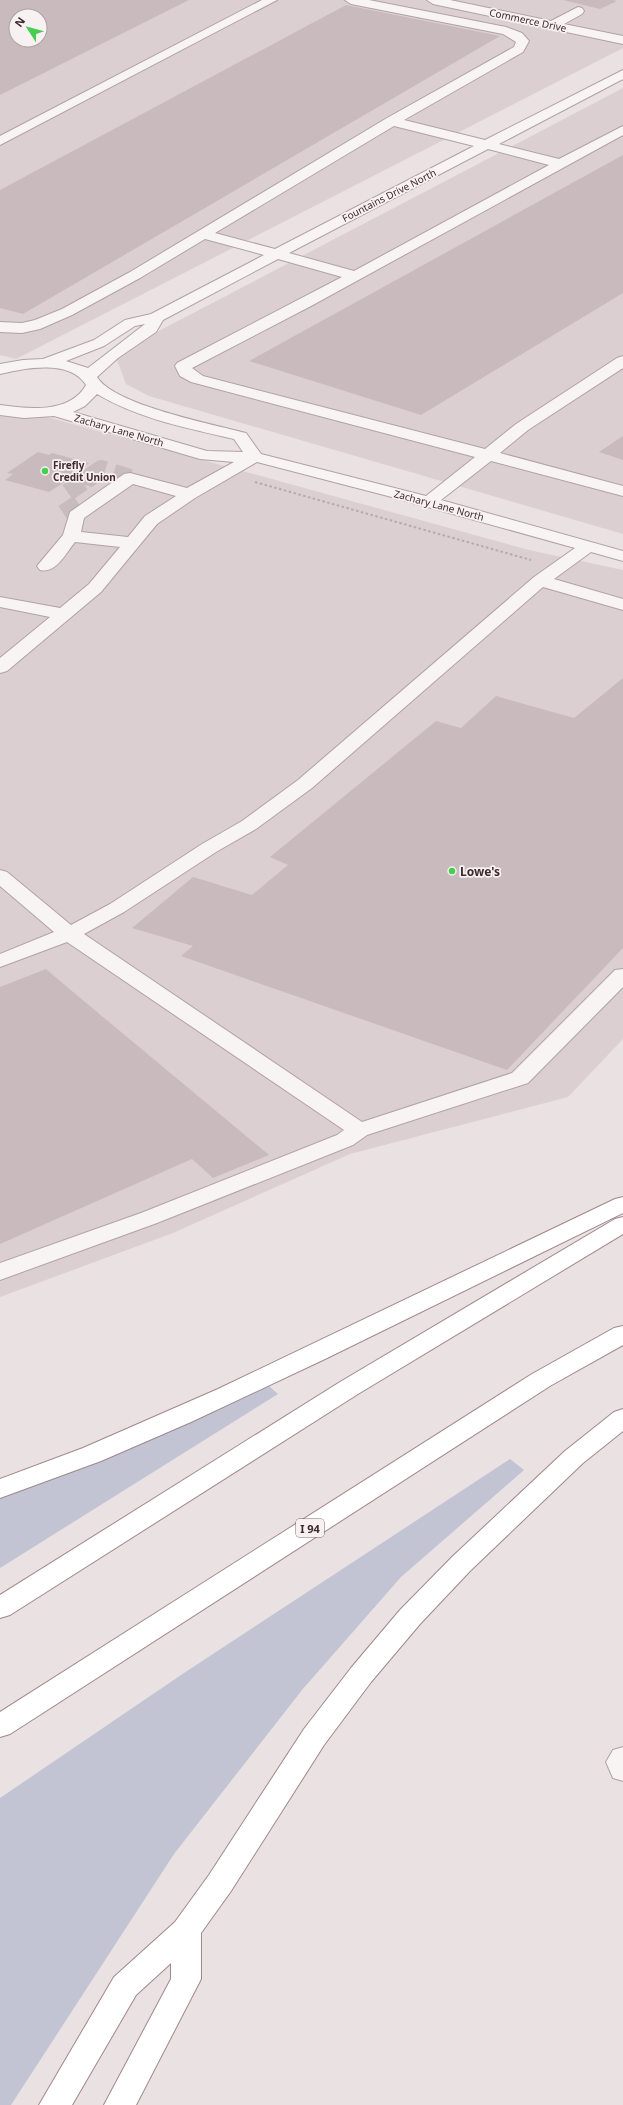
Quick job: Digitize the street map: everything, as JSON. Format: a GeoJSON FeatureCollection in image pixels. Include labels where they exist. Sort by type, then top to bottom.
{"type":"FeatureCollection","features":[{"type":"Feature","properties":{"kind":"highway"},"geometry":{"type":"LineString","coordinates":[[0,1489],[43,1474],[261,1380],[623,1204]]}},
{"type":"Feature","properties":{"kind":"highway"},"geometry":{"type":"LineString","coordinates":[[0,1608],[349,1388],[623,1224]]}},
{"type":"Feature","properties":{"kind":"highway","name":"I 94"},"geometry":{"type":"LineString","coordinates":[[0,1726],[534,1384],[623,1334]]}},
{"type":"Feature","properties":{"kind":"highway"},"geometry":{"type":"LineString","coordinates":[[55,2105],[125,1986],[186,1932],[220,1883],[314,1737],[366,1669],[410,1618],[461,1564],[574,1457],[623,1418]]}},
{"type":"Feature","properties":{"kind":"highway"},"geometry":{"type":"LineString","coordinates":[[120,2105],[186,1978],[186,1932]]}},
{"type":"Feature","properties":{"kind":"street"},"geometry":{"type":"LineString","coordinates":[[0,141],[271,0]]}},
{"type":"Feature","properties":{"kind":"street"},"geometry":{"type":"LineString","coordinates":[[0,327],[22,328],[40,324],[67,312],[204,234],[392,121],[518,49],[523,41],[518,36],[506,31],[351,0]]}},
{"type":"Feature","properties":{"kind":"street","name":"Commerce Drive"},"geometry":{"type":"LineString","coordinates":[[433,0],[623,40]]}},
{"type":"Feature","properties":{"kind":"street"},"geometry":{"type":"LineString","coordinates":[[428,16],[449,3]]}},
{"type":"Feature","properties":{"kind":"street"},"geometry":{"type":"LineString","coordinates":[[553,25],[578,11]]}},
{"type":"Feature","properties":{"kind":"street","name":"Fountains Drive North"},"geometry":{"type":"LineString","coordinates":[[46,363],[99,343],[130,323],[156,316],[623,74]]}},
{"type":"Feature","properties":{"kind":"street"},"geometry":{"type":"LineString","coordinates":[[392,121],[562,164]]}},
{"type":"Feature","properties":{"kind":"street"},"geometry":{"type":"LineString","coordinates":[[623,130],[355,276],[183,366],[186,373],[197,380],[623,491]]}},
{"type":"Feature","properties":{"kind":"street"},"geometry":{"type":"LineString","coordinates":[[204,234],[355,276]]}},
{"type":"Feature","properties":{"kind":"street"},"geometry":{"type":"LineString","coordinates":[[0,410],[28,413],[54,411],[84,401],[92,393],[91,380],[113,355],[150,330],[156,316]]}},
{"type":"Feature","properties":{"kind":"street"},"geometry":{"type":"LineString","coordinates":[[0,360],[27,363],[46,363],[78,370],[124,403],[153,414],[240,436],[255,457],[189,494],[151,520],[95,588],[0,667]]}},
{"type":"Feature","properties":{"kind":"street"},"geometry":{"type":"LineString","coordinates":[[428,502],[522,427],[623,360]]}},
{"type":"Feature","properties":{"kind":"street"},"geometry":{"type":"LineString","coordinates":[[0,368],[27,363]]}},
{"type":"Feature","properties":{"kind":"street","name":"Zachary Lane North"},"geometry":{"type":"LineString","coordinates":[[54,411],[206,456],[255,457],[428,502],[623,556]]}},
{"type":"Feature","properties":{"kind":"street"},"geometry":{"type":"LineString","coordinates":[[0,427],[28,413]]}},
{"type":"Feature","properties":{"kind":"street"},"geometry":{"type":"LineString","coordinates":[[46,566],[72,536],[76,516],[130,478],[189,494]]}},
{"type":"Feature","properties":{"kind":"street"},"geometry":{"type":"LineString","coordinates":[[72,536],[131,543]]}},
{"type":"Feature","properties":{"kind":"street"},"geometry":{"type":"LineString","coordinates":[[0,961],[69,934],[116,908],[209,848],[250,825],[305,784],[540,581],[589,546]]}},
{"type":"Feature","properties":{"kind":"street"},"geometry":{"type":"LineString","coordinates":[[540,581],[623,605]]}},
{"type":"Feature","properties":{"kind":"street"},"geometry":{"type":"LineString","coordinates":[[0,602],[64,614]]}},
{"type":"Feature","properties":{"kind":"street"},"geometry":{"type":"LineString","coordinates":[[0,876],[69,934],[359,1130]]}},
{"type":"Feature","properties":{"kind":"street"},"geometry":{"type":"LineString","coordinates":[[0,1272],[149,1218],[345,1140],[359,1130],[520,1078],[623,975]]}},
{"type":"Feature","properties":{"kind":"street"},"geometry":{"type":"LineString","coordinates":[[623,1758],[620,1762],[623,1770]]}},
{"type":"Feature","properties":{"kind":"path"},"geometry":{"type":"LineString","coordinates":[[225,474],[559,568]]}},
{"type":"Feature","properties":{"kind":"shaded area"},"geometry":{"type":"Polygon","coordinates":[[[0,0],[623,0],[623,48],[16,359],[0,355],[0,0]]]}},
{"type":"Feature","properties":{"kind":"shaded area"},"geometry":{"type":"Polygon","coordinates":[[[623,88],[623,534],[149,396],[126,384],[117,360],[155,333],[623,88]]]}},
{"type":"Feature","properties":{"kind":"shaded area"},"geometry":{"type":"Polygon","coordinates":[[[0,404],[529,550],[623,570],[623,1039],[568,1097],[350,1154],[173,1233],[0,1297],[0,404]]]}},
{"type":"Feature","properties":{"kind":"shaded area"},"geometry":{"type":"Polygon","coordinates":[[[269,1386],[278,1394],[0,1568],[0,1496],[77,1470],[269,1386]]]}},
{"type":"Feature","properties":{"kind":"shaded area"},"geometry":{"type":"Polygon","coordinates":[[[510,1459],[524,1470],[401,1577],[302,1690],[174,1854],[11,2105],[0,2105],[0,1798],[184,1673],[510,1459]]]}},
{"type":"Feature","properties":{"kind":"building"},"geometry":{"type":"Polygon","coordinates":[[[0,0],[189,0],[0,95],[0,0]]]}},
{"type":"Feature","properties":{"kind":"building"},"geometry":{"type":"Polygon","coordinates":[[[563,0],[613,0],[617,1],[600,9],[563,0]]]}},
{"type":"Feature","properties":{"kind":"building"},"geometry":{"type":"Polygon","coordinates":[[[346,5],[500,36],[23,314],[0,308],[0,190],[346,5]]]}},
{"type":"Feature","properties":{"kind":"building"},"geometry":{"type":"Polygon","coordinates":[[[623,155],[623,293],[421,415],[249,361],[623,155]]]}},
{"type":"Feature","properties":{"kind":"building"},"geometry":{"type":"Polygon","coordinates":[[[623,436],[623,460],[599,452],[623,436]]]}},
{"type":"Feature","properties":{"kind":"building","name":"Firefly Credit Union"},"geometry":{"type":"Polygon","coordinates":[[[38,452],[49,455],[52,453],[89,463],[81,469],[107,476],[92,487],[68,480],[49,492],[5,480],[13,474],[7,473],[38,452]]]}},
{"type":"Feature","properties":{"kind":"building","name":"Lowe's"},"geometry":{"type":"Polygon","coordinates":[[[623,678],[623,948],[507,1070],[181,956],[193,946],[132,928],[193,877],[252,895],[288,865],[270,857],[436,721],[461,728],[496,696],[574,718],[623,678]]]}},
{"type":"Feature","properties":{"kind":"building"},"geometry":{"type":"Polygon","coordinates":[[[46,969],[269,1155],[213,1178],[192,1159],[0,1244],[0,987],[46,969]]]}},
{"type":"Feature","properties":{"kind":"tunnel"},"geometry":{"type":"LineString","coordinates":[[76,516],[66,501],[67,493],[101,469],[130,478]]}},
{"type":"Feature","properties":{"kind":"place","name":"Firefly Credit Union"},"geometry":{"type":"Point","coordinates":[45,471]}},
{"type":"Feature","properties":{"kind":"place","name":"Lowe's"},"geometry":{"type":"Point","coordinates":[452,871]}}]}
